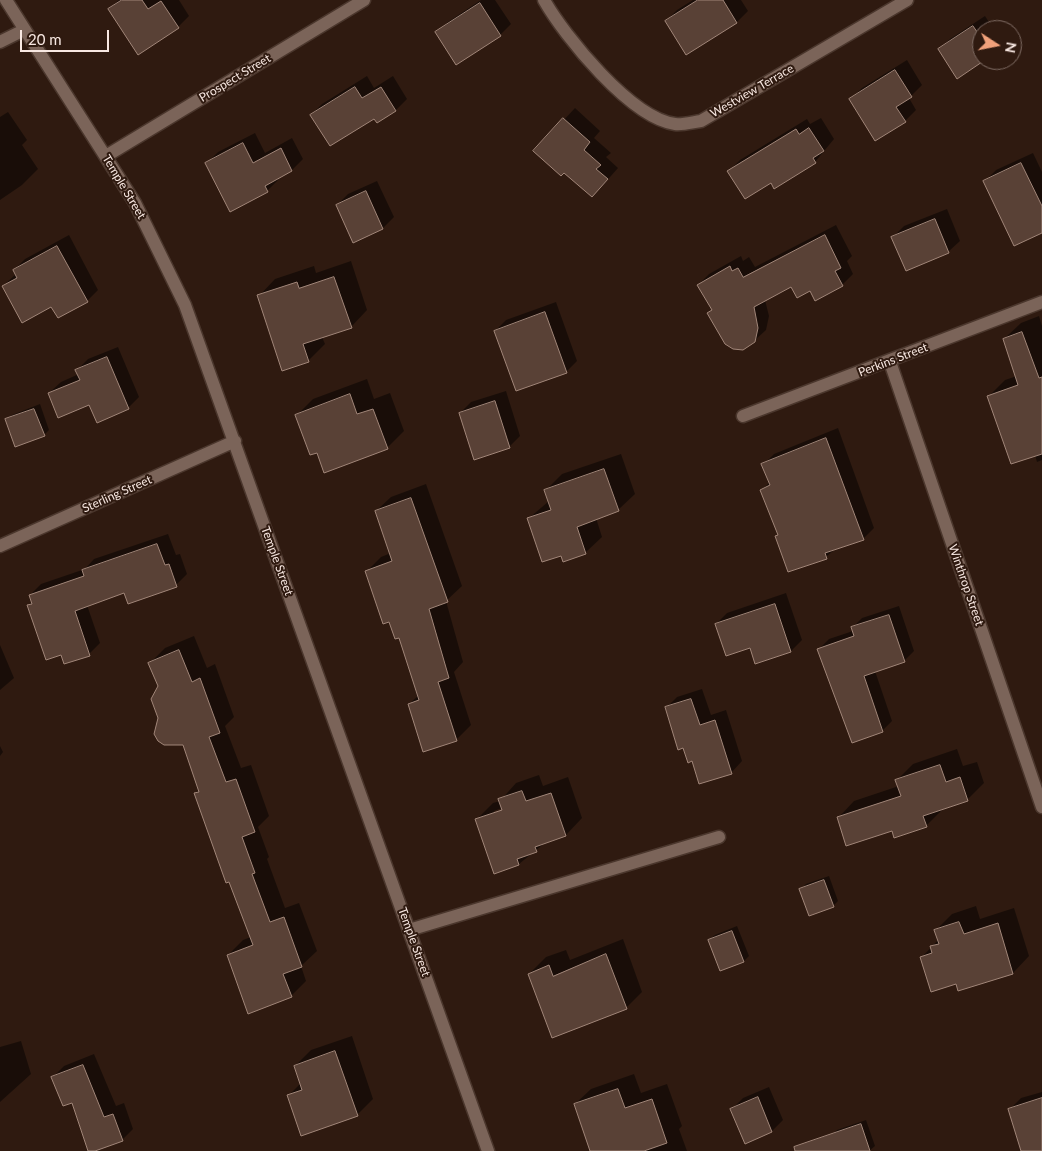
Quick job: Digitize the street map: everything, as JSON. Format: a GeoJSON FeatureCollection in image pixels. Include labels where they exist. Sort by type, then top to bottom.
{"type":"FeatureCollection","features":[{"type":"Feature","properties":{"kind":"street","name":"Temple Street"},"geometry":{"type":"LineString","coordinates":[[6,0],[135,203],[185,305],[488,1151]]}},
{"type":"Feature","properties":{"kind":"street","name":"Prospect Street"},"geometry":{"type":"LineString","coordinates":[[106,156],[364,0]]}},
{"type":"Feature","properties":{"kind":"street","name":"Westview Terrace"},"geometry":{"type":"LineString","coordinates":[[544,0],[553,17],[584,55],[616,89],[650,116],[675,124],[701,121],[907,0]]}},
{"type":"Feature","properties":{"kind":"street"},"geometry":{"type":"LineString","coordinates":[[0,42],[24,30]]}},
{"type":"Feature","properties":{"kind":"street","name":"Perkins Street"},"geometry":{"type":"LineString","coordinates":[[743,416],[890,362],[1042,302]]}},
{"type":"Feature","properties":{"kind":"street","name":"Winthrop Street"},"geometry":{"type":"LineString","coordinates":[[890,362],[1042,808]]}},
{"type":"Feature","properties":{"kind":"street","name":"Sterling Street"},"geometry":{"type":"LineString","coordinates":[[0,546],[235,441]]}},
{"type":"Feature","properties":{"kind":"street"},"geometry":{"type":"LineString","coordinates":[[409,930],[719,838]]}},
{"type":"Feature","properties":{"kind":"building"},"geometry":{"type":"Polygon","coordinates":[[[122,0],[142,0],[148,9],[161,1],[179,28],[138,55],[108,9],[122,0]]]}},
{"type":"Feature","properties":{"kind":"building"},"geometry":{"type":"Polygon","coordinates":[[[698,0],[723,0],[737,23],[686,55],[665,21],[698,0]]]}},
{"type":"Feature","properties":{"kind":"building"},"geometry":{"type":"Polygon","coordinates":[[[480,3],[501,36],[456,65],[435,32],[480,3]]]}},
{"type":"Feature","properties":{"kind":"building"},"geometry":{"type":"Polygon","coordinates":[[[972,27],[972,69],[957,79],[938,49],[972,27]]]}},
{"type":"Feature","properties":{"kind":"building"},"geometry":{"type":"Polygon","coordinates":[[[895,70],[912,97],[896,107],[906,122],[875,141],[849,99],[895,70]]]}},
{"type":"Feature","properties":{"kind":"building"},"geometry":{"type":"Polygon","coordinates":[[[355,87],[362,98],[381,87],[396,111],[377,123],[374,119],[330,146],[310,115],[355,87]]]}},
{"type":"Feature","properties":{"kind":"building"},"geometry":{"type":"Polygon","coordinates":[[[563,118],[590,142],[584,150],[601,165],[596,169],[608,179],[592,197],[564,173],[561,176],[533,151],[563,118]]]}},
{"type":"Feature","properties":{"kind":"building"},"geometry":{"type":"Polygon","coordinates":[[[809,128],[824,151],[813,158],[816,163],[774,189],[771,183],[745,199],[727,171],[796,129],[799,134],[809,128]]]}},
{"type":"Feature","properties":{"kind":"building"},"geometry":{"type":"Polygon","coordinates":[[[243,143],[253,163],[281,148],[292,171],[265,186],[268,192],[230,212],[205,163],[243,143]]]}},
{"type":"Feature","properties":{"kind":"building"},"geometry":{"type":"Polygon","coordinates":[[[1021,163],[1042,206],[1042,233],[1014,246],[983,181],[1021,163]]]}},
{"type":"Feature","properties":{"kind":"building"},"geometry":{"type":"Polygon","coordinates":[[[366,191],[383,229],[353,243],[336,205],[366,191]]]}},
{"type":"Feature","properties":{"kind":"building"},"geometry":{"type":"Polygon","coordinates":[[[935,219],[949,253],[906,271],[891,237],[935,219]]]}},
{"type":"Feature","properties":{"kind":"building"},"geometry":{"type":"Polygon","coordinates":[[[825,235],[841,268],[835,271],[843,286],[815,301],[810,291],[797,298],[791,287],[754,307],[758,328],[755,342],[743,350],[733,349],[725,344],[707,313],[712,310],[697,285],[730,266],[732,271],[738,268],[743,277],[825,235]]]}},
{"type":"Feature","properties":{"kind":"building"},"geometry":{"type":"Polygon","coordinates":[[[57,246],[88,302],[58,318],[51,307],[22,323],[2,286],[17,278],[13,270],[57,246]]]}},
{"type":"Feature","properties":{"kind":"building"},"geometry":{"type":"Polygon","coordinates":[[[334,277],[352,328],[303,344],[309,362],[282,371],[257,295],[297,282],[299,288],[334,277]]]}},
{"type":"Feature","properties":{"kind":"building"},"geometry":{"type":"Polygon","coordinates":[[[545,312],[567,373],[516,391],[494,331],[545,312]]]}},
{"type":"Feature","properties":{"kind":"building"},"geometry":{"type":"Polygon","coordinates":[[[1022,332],[1039,378],[1042,377],[1042,454],[1011,464],[987,396],[1018,385],[1003,339],[1022,332]]]}},
{"type":"Feature","properties":{"kind":"building"},"geometry":{"type":"Polygon","coordinates":[[[107,357],[129,409],[97,423],[89,405],[58,418],[48,393],[80,380],[75,370],[107,357]]]}},
{"type":"Feature","properties":{"kind":"building"},"geometry":{"type":"Polygon","coordinates":[[[350,394],[357,414],[373,409],[388,449],[324,473],[317,453],[310,455],[295,415],[350,394]]]}},
{"type":"Feature","properties":{"kind":"building"},"geometry":{"type":"Polygon","coordinates":[[[495,401],[510,448],[474,460],[459,413],[495,401]]]}},
{"type":"Feature","properties":{"kind":"building"},"geometry":{"type":"Polygon","coordinates":[[[34,409],[45,436],[15,447],[5,419],[34,409]]]}},
{"type":"Feature","properties":{"kind":"building"},"geometry":{"type":"Polygon","coordinates":[[[826,438],[864,540],[825,553],[827,559],[788,572],[775,536],[778,535],[760,490],[770,485],[761,464],[826,438]]]}},
{"type":"Feature","properties":{"kind":"building"},"geometry":{"type":"Polygon","coordinates":[[[604,469],[619,511],[577,527],[586,554],[563,562],[561,556],[542,562],[527,518],[551,510],[544,490],[604,469]]]}},
{"type":"Feature","properties":{"kind":"building"},"geometry":{"type":"Polygon","coordinates":[[[411,498],[448,602],[429,609],[449,678],[438,682],[457,741],[423,752],[408,704],[419,700],[399,638],[395,639],[389,622],[383,624],[365,571],[392,561],[375,511],[411,498]]]}},
{"type":"Feature","properties":{"kind":"building"},"geometry":{"type":"Polygon","coordinates":[[[157,544],[165,565],[169,564],[177,587],[128,604],[124,593],[75,611],[90,656],[64,664],[61,655],[46,660],[27,605],[32,604],[29,595],[84,576],[82,570],[157,544]]]}},
{"type":"Feature","properties":{"kind":"building"},"geometry":{"type":"Polygon","coordinates":[[[775,604],[791,652],[755,664],[750,648],[726,656],[715,624],[775,604]]]}},
{"type":"Feature","properties":{"kind":"building"},"geometry":{"type":"Polygon","coordinates":[[[889,615],[905,662],[864,676],[883,732],[852,743],[817,649],[854,636],[851,627],[889,615]]]}},
{"type":"Feature","properties":{"kind":"building"},"geometry":{"type":"Polygon","coordinates":[[[179,650],[192,682],[200,678],[220,733],[209,737],[226,782],[236,779],[255,832],[242,837],[255,873],[252,874],[270,922],[284,917],[302,967],[283,974],[292,997],[248,1014],[227,955],[253,945],[229,882],[226,883],[194,793],[199,792],[183,745],[164,745],[158,741],[154,734],[158,718],[151,699],[158,686],[148,663],[179,650]]]}},
{"type":"Feature","properties":{"kind":"building"},"geometry":{"type":"Polygon","coordinates":[[[691,699],[700,725],[715,720],[732,774],[699,784],[692,761],[688,763],[683,748],[678,750],[665,707],[691,699]]]}},
{"type":"Feature","properties":{"kind":"building"},"geometry":{"type":"Polygon","coordinates":[[[940,765],[946,782],[960,777],[968,801],[923,816],[927,827],[894,838],[892,831],[846,846],[837,817],[901,796],[895,780],[940,765]]]}},
{"type":"Feature","properties":{"kind":"building"},"geometry":{"type":"Polygon","coordinates":[[[522,791],[526,801],[551,793],[566,836],[535,847],[537,852],[517,859],[519,865],[494,874],[475,819],[502,810],[498,799],[522,791]]]}},
{"type":"Feature","properties":{"kind":"building"},"geometry":{"type":"Polygon","coordinates":[[[824,880],[834,907],[809,916],[799,889],[824,880]]]}},
{"type":"Feature","properties":{"kind":"building"},"geometry":{"type":"Polygon","coordinates":[[[959,922],[964,934],[998,923],[1013,974],[958,991],[956,984],[931,992],[920,957],[932,953],[930,946],[939,944],[934,930],[959,922]]]}},
{"type":"Feature","properties":{"kind":"building"},"geometry":{"type":"Polygon","coordinates":[[[732,931],[744,962],[720,971],[708,940],[732,931]]]}},
{"type":"Feature","properties":{"kind":"building"},"geometry":{"type":"Polygon","coordinates":[[[606,954],[627,1009],[552,1038],[528,974],[549,965],[553,976],[606,954]]]}},
{"type":"Feature","properties":{"kind":"building"},"geometry":{"type":"Polygon","coordinates":[[[335,1051],[358,1116],[301,1136],[287,1095],[302,1090],[294,1066],[335,1051]]]}},
{"type":"Feature","properties":{"kind":"building"},"geometry":{"type":"Polygon","coordinates":[[[83,1065],[104,1117],[113,1114],[123,1141],[95,1151],[88,1151],[72,1103],[63,1106],[51,1077],[83,1065]]]}},
{"type":"Feature","properties":{"kind":"building"},"geometry":{"type":"Polygon","coordinates":[[[618,1089],[625,1108],[652,1099],[667,1143],[644,1151],[590,1151],[574,1104],[618,1089]]]}},
{"type":"Feature","properties":{"kind":"building"},"geometry":{"type":"Polygon","coordinates":[[[758,1097],[772,1132],[745,1144],[730,1109],[758,1097]]]}},
{"type":"Feature","properties":{"kind":"building"},"geometry":{"type":"Polygon","coordinates":[[[1042,1098],[1042,1151],[1021,1151],[1008,1109],[1042,1098]]]}},
{"type":"Feature","properties":{"kind":"building"},"geometry":{"type":"Polygon","coordinates":[[[861,1124],[870,1151],[795,1151],[794,1147],[861,1124]]]}}]}
